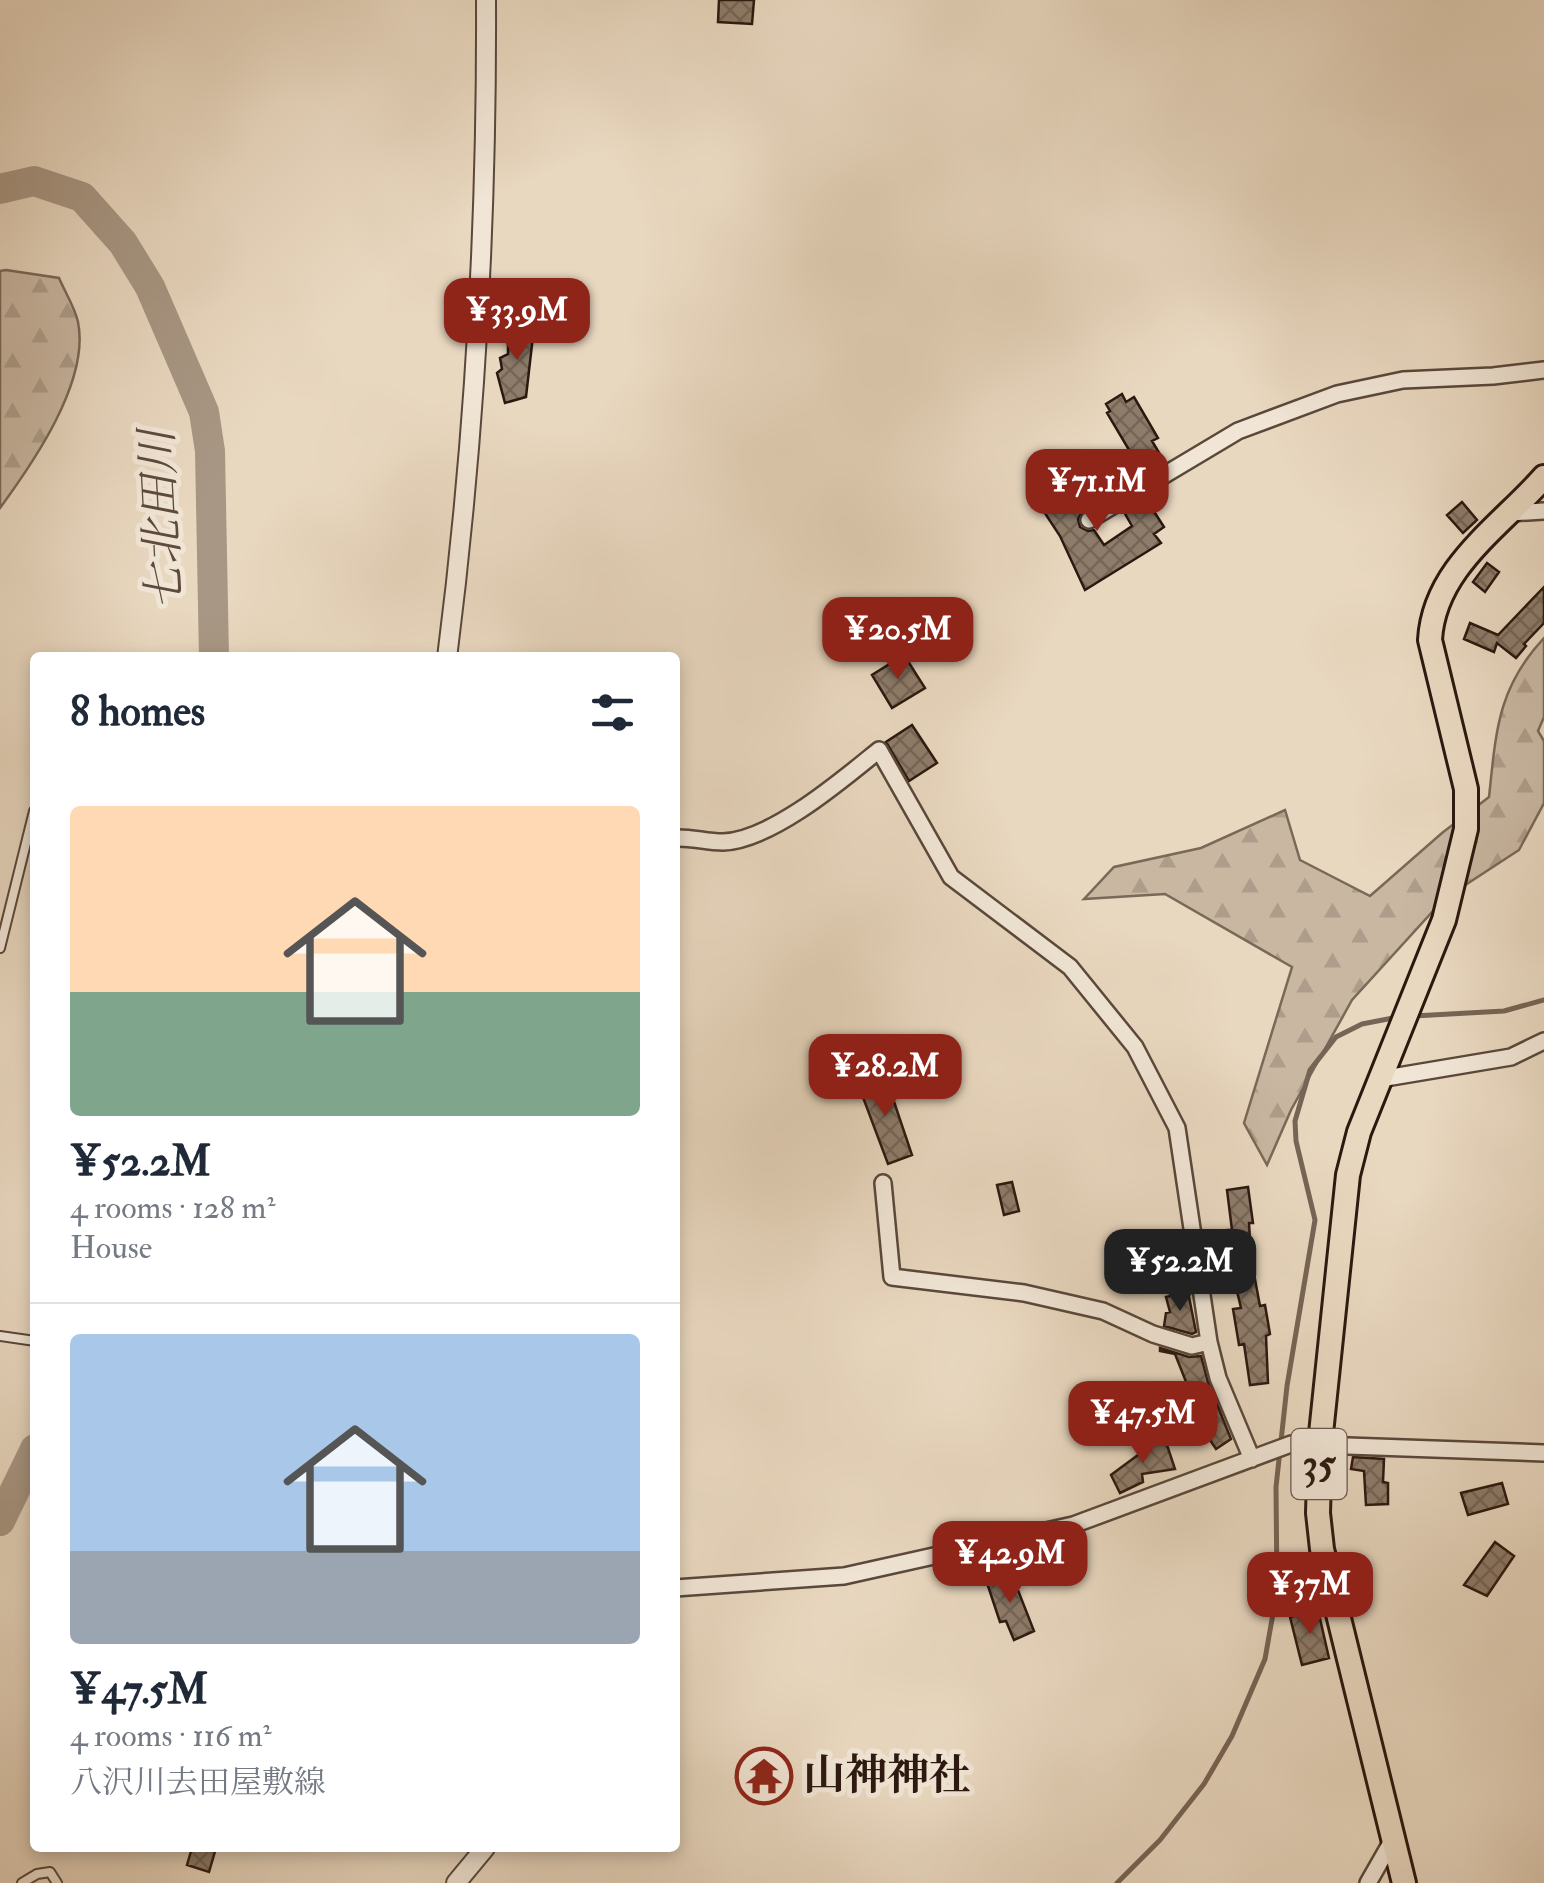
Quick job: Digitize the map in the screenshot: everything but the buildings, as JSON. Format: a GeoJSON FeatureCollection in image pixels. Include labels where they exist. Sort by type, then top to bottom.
{"type":"FeatureCollection","features":[{"type":"Feature","properties":{"kind":"main road","name":"35"},"geometry":{"type":"LineString","coordinates":[[1404,1883],[1322,1549],[1312,1442],[1348,1175],[1359,1132],[1444,920],[1466,829],[1466,789],[1430,640],[1431,618],[1454,571],[1544,477]]}},
{"type":"Feature","properties":{"kind":"street"},"geometry":{"type":"LineString","coordinates":[[447,652],[468,470],[482,278],[486,0]]}},
{"type":"Feature","properties":{"kind":"street"},"geometry":{"type":"LineString","coordinates":[[1088,520],[1238,431],[1337,394],[1404,380],[1544,370]]}},
{"type":"Feature","properties":{"kind":"street"},"geometry":{"type":"LineString","coordinates":[[1509,513],[1544,512]]}},
{"type":"Feature","properties":{"kind":"street"},"geometry":{"type":"LineString","coordinates":[[680,838],[723,842],[779,822],[825,794],[879,750],[950,877],[1070,967],[1136,1046],[1177,1128],[1209,1342],[1218,1378],[1257,1456]]}},
{"type":"Feature","properties":{"kind":"street"},"geometry":{"type":"LineString","coordinates":[[1380,1079],[1511,1057],[1544,1041]]}},
{"type":"Feature","properties":{"kind":"street"},"geometry":{"type":"LineString","coordinates":[[882,1183],[892,1277],[1040,1297],[1103,1310],[1153,1334],[1192,1346],[1209,1342]]}},
{"type":"Feature","properties":{"kind":"street"},"geometry":{"type":"LineString","coordinates":[[680,1588],[844,1576],[1073,1524],[1132,1505],[1200,1475],[1312,1442],[1544,1453]]}},
{"type":"Feature","properties":{"kind":"street"},"geometry":{"type":"LineString","coordinates":[[1368,1883],[1392,1841]]}},
{"type":"Feature","properties":{"kind":"street"},"geometry":{"type":"LineString","coordinates":[[456,1883],[483,1852]]}},
{"type":"Feature","properties":{"kind":"lane"},"geometry":{"type":"LineString","coordinates":[[0,948],[30,827]]}},
{"type":"Feature","properties":{"kind":"lane"},"geometry":{"type":"LineString","coordinates":[[0,1336],[30,1340]]}},
{"type":"Feature","properties":{"kind":"lane"},"geometry":{"type":"LineString","coordinates":[[22,1883],[50,1872],[58,1883]]}},
{"type":"Feature","properties":{"kind":"green space"},"geometry":{"type":"Polygon","coordinates":[[[0,271],[59,278],[77,317],[79,345],[76,370],[56,420],[0,508],[0,271]]]}},
{"type":"Feature","properties":{"kind":"green space"},"geometry":{"type":"Polygon","coordinates":[[[1544,638],[1544,717],[1538,731],[1544,741],[1544,803],[1519,850],[1444,899],[1352,1000],[1291,1110],[1267,1165],[1244,1123],[1292,967],[1165,894],[1084,899],[1114,867],[1201,848],[1285,810],[1300,860],[1370,896],[1489,797],[1497,732],[1508,693],[1544,638]]]}},
{"type":"Feature","properties":{"kind":"waterway","name":"七北田川"},"geometry":{"type":"LineString","coordinates":[[0,189],[34,181],[82,197],[123,243],[150,287],[204,412],[210,451],[214,652]]}},
{"type":"Feature","properties":{"kind":"waterway"},"geometry":{"type":"LineString","coordinates":[[1414,1016],[1504,1011],[1544,1000]]}},
{"type":"Feature","properties":{"kind":"waterway"},"geometry":{"type":"LineString","coordinates":[[1117,1883],[1160,1840],[1204,1784],[1232,1736],[1265,1659],[1277,1591],[1276,1487],[1287,1386],[1315,1220],[1295,1121],[1310,1070],[1336,1037],[1362,1024],[1398,1017]]}},
{"type":"Feature","properties":{"kind":"waterway","name":"七北田川"},"geometry":{"type":"LineString","coordinates":[[0,1521],[30,1459]]}},
{"type":"Feature","properties":{"kind":"place","name":"山神神社"},"geometry":{"type":"Point","coordinates":[764,1776]}}]}
